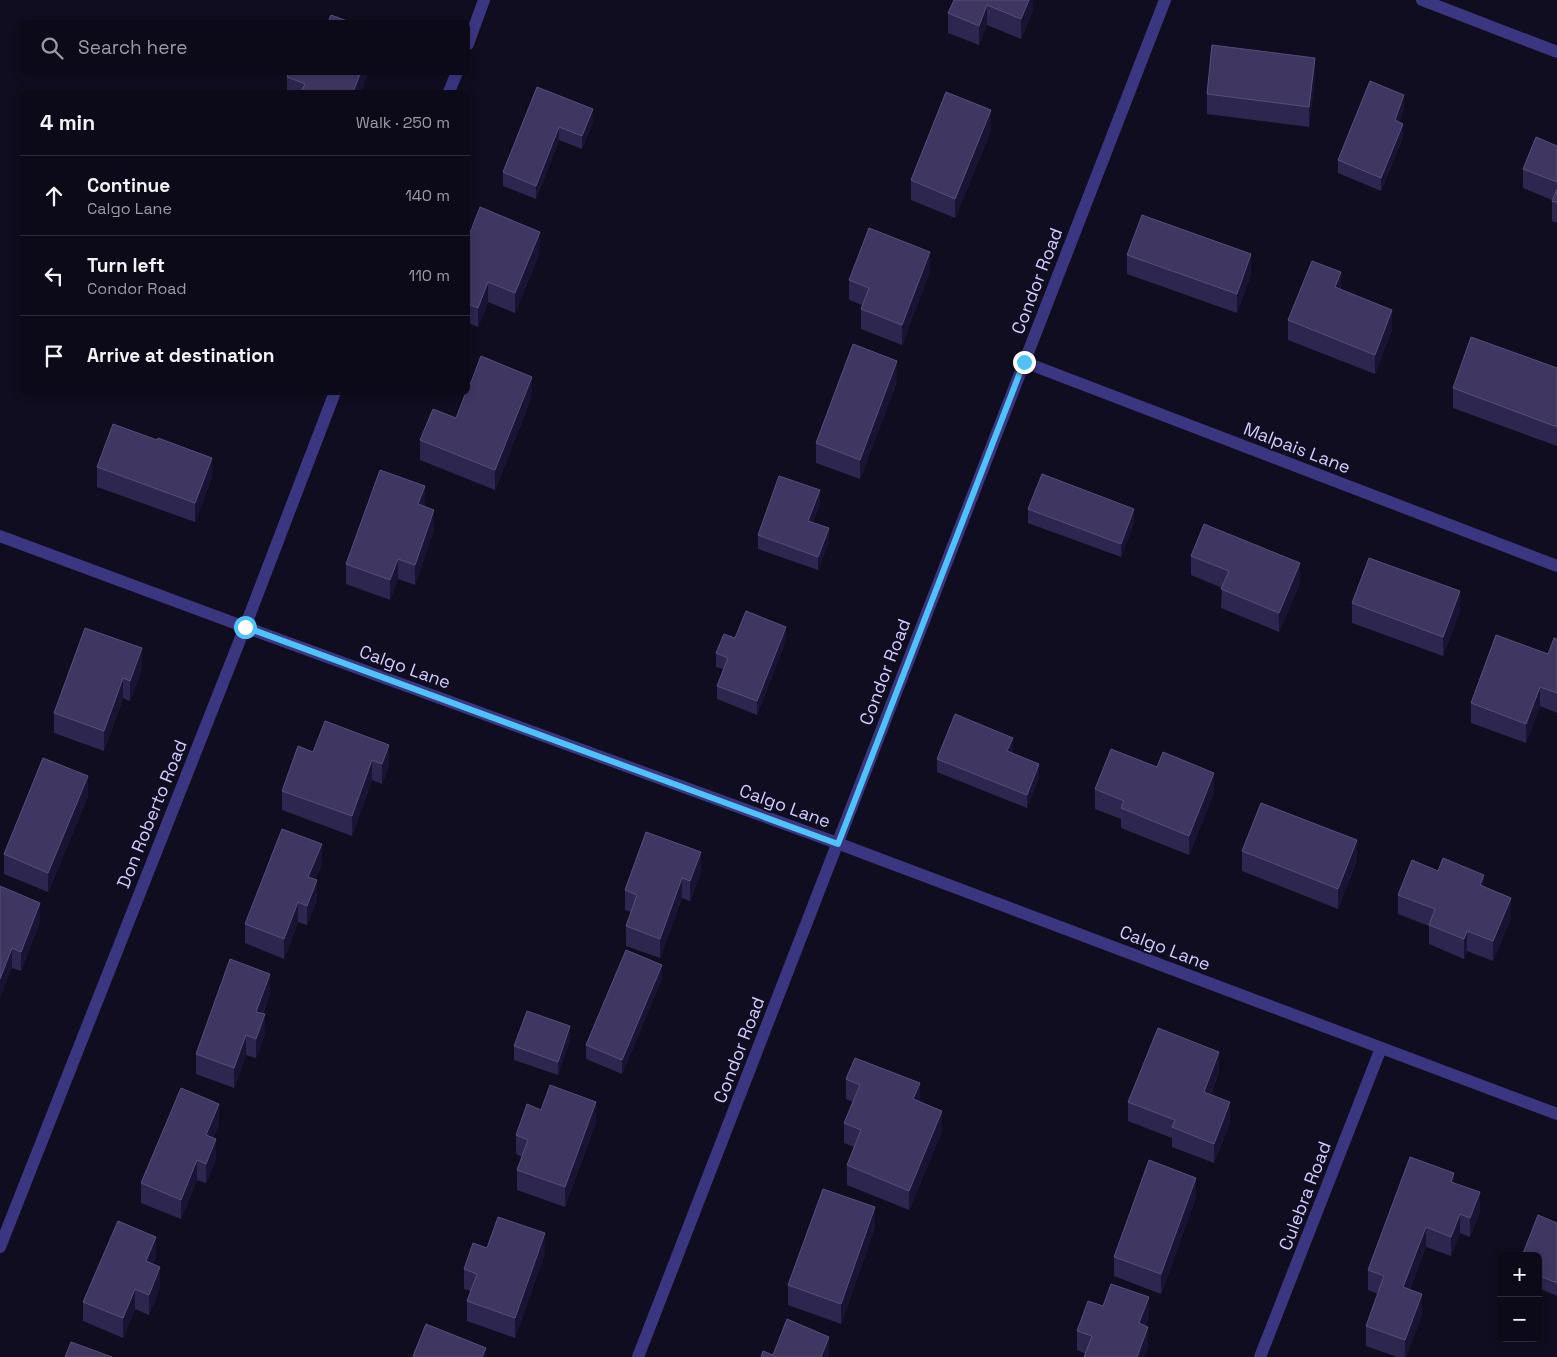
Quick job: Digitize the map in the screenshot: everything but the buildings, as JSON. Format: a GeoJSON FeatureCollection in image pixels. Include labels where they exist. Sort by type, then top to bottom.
{"type":"FeatureCollection","features":[{"type":"Feature","properties":{"kind":"street"},"geometry":{"type":"LineString","coordinates":[[470,38],[484,0]]}},
{"type":"Feature","properties":{"kind":"street","name":"Condor Road"},"geometry":{"type":"LineString","coordinates":[[638,1357],[1164,0]]}},
{"type":"Feature","properties":{"kind":"street"},"geometry":{"type":"LineString","coordinates":[[1422,0],[1557,52]]}},
{"type":"Feature","properties":{"kind":"street"},"geometry":{"type":"LineString","coordinates":[[450,90],[456,75]]}},
{"type":"Feature","properties":{"kind":"street","name":"Malpais Lane"},"geometry":{"type":"LineString","coordinates":[[1024,362],[1557,566]]}},
{"type":"Feature","properties":{"kind":"street","name":"Don Roberto Road"},"geometry":{"type":"LineString","coordinates":[[0,1247],[245,627],[334,395]]}},
{"type":"Feature","properties":{"kind":"street","name":"Calgo Lane"},"geometry":{"type":"LineString","coordinates":[[0,536],[838,844],[1557,1114]]}},
{"type":"Feature","properties":{"kind":"street","name":"Culebra Road"},"geometry":{"type":"LineString","coordinates":[[1260,1357],[1381,1048]]}},
{"type":"Feature","properties":{"kind":"route"},"geometry":{"type":"LineString","coordinates":[[245,627],[838,844],[1024,362]]}}]}
